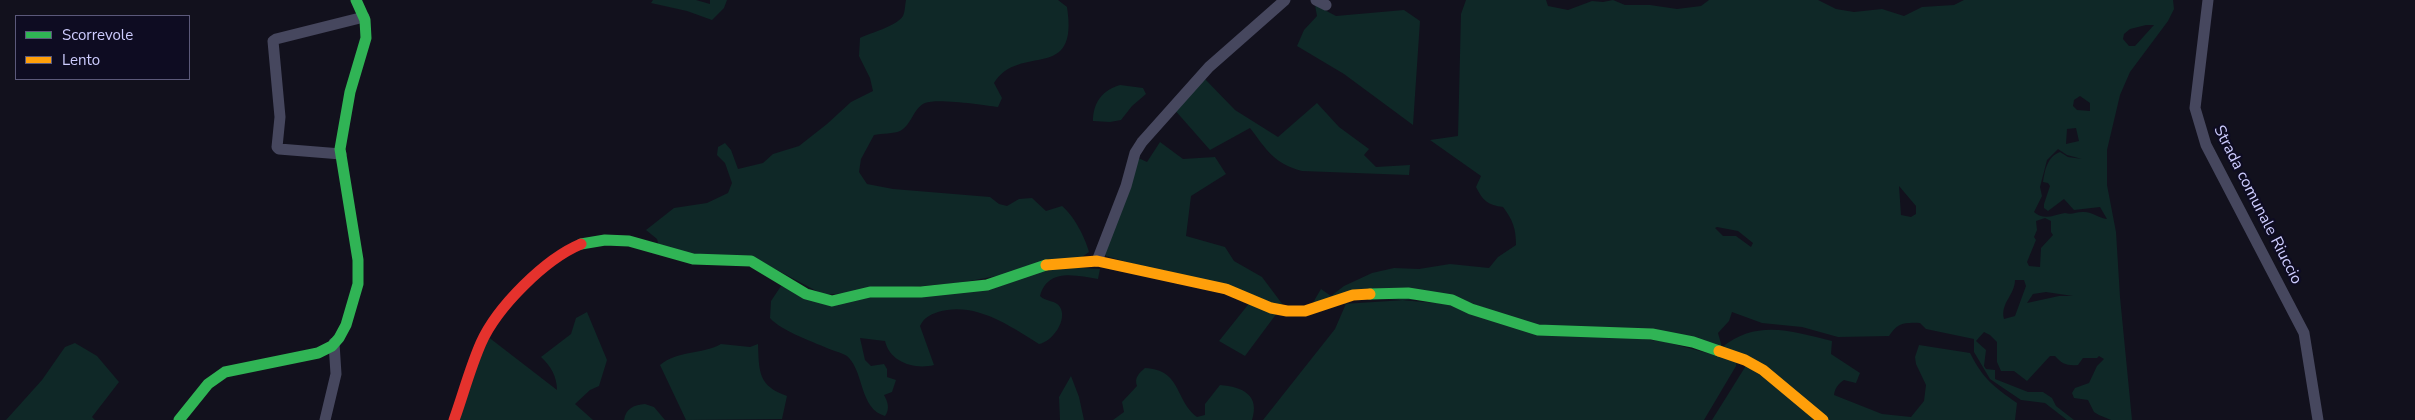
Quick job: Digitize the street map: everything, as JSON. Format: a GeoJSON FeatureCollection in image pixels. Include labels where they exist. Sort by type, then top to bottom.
{"type":"FeatureCollection","features":[{"type":"Feature","properties":{"kind":"street"},"geometry":{"type":"LineString","coordinates":[[179,420],[208,384],[225,372],[318,352],[334,343],[346,325],[358,284],[357,251],[341,154],[350,92],[366,38],[364,18],[356,0]]}},
{"type":"Feature","properties":{"kind":"street"},"geometry":{"type":"LineString","coordinates":[[1097,261],[1126,186],[1135,154],[1142,142],[1209,68],[1285,0]]}},
{"type":"Feature","properties":{"kind":"street","name":"Strada comunale Riuccio"},"geometry":{"type":"LineString","coordinates":[[2208,0],[2195,108],[2206,146],[2304,333],[2318,420]]}},
{"type":"Feature","properties":{"kind":"street"},"geometry":{"type":"LineString","coordinates":[[341,154],[279,149],[277,147],[280,117],[273,41],[364,18]]}},
{"type":"Feature","properties":{"kind":"street"},"geometry":{"type":"LineString","coordinates":[[454,420],[482,343],[492,323],[546,266],[564,251],[582,243],[605,240],[629,241],[693,259],[751,261],[806,294],[832,301],[870,292],[921,292],[988,285],[1042,265],[1097,261],[1226,290],[1271,308],[1287,312],[1305,311],[1353,295],[1408,293],[1452,300],[1471,309],[1538,330],[1652,334],[1693,342],[1745,360],[1763,370],[1823,420]]}},
{"type":"Feature","properties":{"kind":"street"},"geometry":{"type":"LineString","coordinates":[[325,420],[336,374],[334,343]]}},
{"type":"Feature","properties":{"kind":"green space"},"geometry":{"type":"Polygon","coordinates":[[[653,0],[696,0],[710,4],[710,0],[727,0],[724,8],[712,20],[687,11],[651,3],[653,0]]]}},
{"type":"Feature","properties":{"kind":"green space"},"geometry":{"type":"Polygon","coordinates":[[[906,0],[1058,0],[1067,7],[1068,31],[1064,46],[1056,54],[1018,65],[1005,71],[994,83],[1002,98],[998,107],[949,102],[925,103],[921,105],[907,125],[900,131],[874,135],[861,159],[859,172],[867,184],[893,189],[990,197],[999,204],[1007,206],[1019,199],[1032,198],[1046,211],[1062,206],[1071,215],[1085,240],[1089,252],[1082,257],[1000,279],[824,295],[762,262],[700,257],[659,246],[657,239],[646,230],[674,208],[707,203],[728,193],[732,183],[725,163],[717,155],[718,147],[725,143],[731,150],[738,169],[763,163],[773,154],[799,146],[851,102],[873,91],[870,78],[859,56],[860,38],[900,20],[904,14],[906,0]]]}},
{"type":"Feature","properties":{"kind":"green space"},"geometry":{"type":"Polygon","coordinates":[[[1466,0],[1546,0],[1548,6],[1568,10],[1592,1],[1603,2],[1613,0],[1625,5],[1650,5],[1677,9],[1701,6],[1709,0],[1818,0],[1836,9],[1854,12],[1882,9],[1904,16],[1922,7],[1954,5],[1964,0],[2173,0],[2174,9],[2168,21],[2130,72],[2120,95],[2107,150],[2107,185],[2116,232],[2120,297],[2132,420],[2111,420],[2094,412],[2088,400],[2074,398],[2072,393],[2075,388],[2089,383],[2097,366],[2104,359],[2099,356],[2097,358],[2083,358],[2078,365],[2068,365],[2055,356],[2050,356],[2027,381],[2014,371],[2001,371],[1997,362],[1997,342],[1990,335],[1984,332],[1976,341],[1986,350],[1984,366],[1986,369],[1995,370],[1995,379],[2028,392],[2043,392],[2052,398],[2056,406],[2074,420],[2067,420],[2045,403],[2021,400],[1990,379],[1974,352],[1974,339],[1926,329],[1920,323],[1902,324],[1895,328],[1889,336],[1838,337],[1802,327],[1762,323],[1732,312],[1729,321],[1718,333],[1722,347],[1735,338],[1762,330],[1789,331],[1832,341],[1831,354],[1860,373],[1856,383],[1844,380],[1840,383],[1834,395],[1882,414],[1911,417],[1924,401],[1926,385],[1916,364],[1915,357],[1919,345],[1970,353],[1990,382],[2017,403],[2015,420],[1825,420],[1721,348],[1538,327],[1453,297],[1311,306],[1321,289],[1331,296],[1344,286],[1372,273],[1394,268],[1419,269],[1450,264],[1489,268],[1498,257],[1516,245],[1512,221],[1503,207],[1486,202],[1476,187],[1481,176],[1430,140],[1458,136],[1461,14],[1466,0]],[[2154,25],[2130,29],[2124,34],[2123,39],[2129,46],[2135,46],[2154,25]],[[2080,96],[2074,100],[2073,106],[2077,110],[2090,111],[2090,103],[2080,96]],[[2076,128],[2067,129],[2066,144],[2079,141],[2076,128]],[[2058,149],[2047,160],[2040,187],[2042,196],[2034,212],[2038,215],[2049,217],[2065,213],[2086,212],[2107,219],[2100,207],[2074,210],[2064,199],[2048,211],[2044,208],[2050,186],[2048,183],[2043,182],[2046,169],[2052,157],[2060,152],[2068,157],[2082,159],[2067,155],[2058,149]],[[1899,186],[1901,215],[1911,217],[1916,214],[1916,206],[1899,186]],[[2045,218],[2036,221],[2037,230],[2034,237],[2036,240],[2027,262],[2029,266],[2040,267],[2041,248],[2053,235],[2051,232],[2051,221],[2045,218]],[[1715,228],[1723,236],[1736,236],[1751,247],[1753,243],[1738,231],[1715,228]],[[2015,280],[2004,308],[2004,319],[2015,316],[2026,286],[2024,280],[2015,280]],[[2046,292],[2033,294],[2027,303],[2059,296],[2073,296],[2046,292]]]}},
{"type":"Feature","properties":{"kind":"green space"},"geometry":{"type":"Polygon","coordinates":[[[1315,5],[1336,16],[1404,10],[1420,21],[1413,125],[1344,74],[1297,46],[1304,30],[1317,16],[1315,5]]]}},
{"type":"Feature","properties":{"kind":"green space"},"geometry":{"type":"Polygon","coordinates":[[[1203,77],[1235,110],[1278,137],[1317,103],[1339,127],[1369,149],[1364,155],[1376,167],[1410,165],[1409,175],[1302,171],[1277,160],[1250,128],[1210,150],[1173,108],[1203,77]]]}},
{"type":"Feature","properties":{"kind":"green space"},"geometry":{"type":"Polygon","coordinates":[[[1120,85],[1143,88],[1146,94],[1132,106],[1121,120],[1110,122],[1093,121],[1093,114],[1100,98],[1109,90],[1120,85]]]}},
{"type":"Feature","properties":{"kind":"green space"},"geometry":{"type":"Polygon","coordinates":[[[1160,142],[1183,159],[1215,157],[1226,174],[1191,196],[1186,236],[1225,247],[1234,261],[1262,277],[1286,309],[1106,256],[1103,252],[1136,157],[1147,162],[1160,142]]]}},
{"type":"Feature","properties":{"kind":"green space"},"geometry":{"type":"Polygon","coordinates":[[[1051,266],[1100,269],[1098,279],[1073,275],[1056,277],[1044,287],[1040,296],[1060,307],[1062,318],[1053,335],[1039,344],[1016,329],[991,317],[978,312],[951,309],[929,316],[920,326],[934,365],[919,366],[904,363],[892,354],[885,341],[860,338],[865,360],[871,366],[884,364],[887,369],[887,377],[896,380],[892,392],[884,395],[888,406],[885,416],[871,406],[854,365],[848,357],[782,328],[770,318],[771,301],[781,286],[811,297],[882,297],[1051,266]]]}},
{"type":"Feature","properties":{"kind":"green space"},"geometry":{"type":"Polygon","coordinates":[[[1363,297],[1449,304],[1499,322],[1651,338],[1737,361],[1736,366],[1704,420],[1263,420],[1335,329],[1348,299],[1363,297]]]}},
{"type":"Feature","properties":{"kind":"green space"},"geometry":{"type":"Polygon","coordinates":[[[1251,301],[1277,313],[1245,356],[1219,341],[1251,301]]]}},
{"type":"Feature","properties":{"kind":"green space"},"geometry":{"type":"Polygon","coordinates":[[[587,312],[607,360],[599,386],[590,390],[575,404],[593,420],[455,420],[487,336],[557,390],[553,372],[541,357],[571,334],[576,318],[587,312]]]}},
{"type":"Feature","properties":{"kind":"green space"},"geometry":{"type":"Polygon","coordinates":[[[75,343],[97,356],[119,382],[92,417],[95,420],[6,420],[42,380],[65,347],[75,343]]]}},
{"type":"Feature","properties":{"kind":"green space"},"geometry":{"type":"Polygon","coordinates":[[[721,344],[750,347],[758,344],[760,370],[765,383],[770,388],[787,396],[782,419],[686,420],[660,365],[674,357],[706,350],[721,344]]]}},
{"type":"Feature","properties":{"kind":"green space"},"geometry":{"type":"Polygon","coordinates":[[[1747,364],[1816,420],[1712,420],[1747,364]]]}},
{"type":"Feature","properties":{"kind":"green space"},"geometry":{"type":"Polygon","coordinates":[[[1145,368],[1166,374],[1176,386],[1184,402],[1197,417],[1205,415],[1205,404],[1220,385],[1242,390],[1248,394],[1254,404],[1252,420],[1113,420],[1124,412],[1122,402],[1137,386],[1137,378],[1145,368]]]}},
{"type":"Feature","properties":{"kind":"green space"},"geometry":{"type":"Polygon","coordinates":[[[1071,376],[1079,397],[1084,420],[1060,420],[1059,397],[1071,376]]]}},
{"type":"Feature","properties":{"kind":"green space"},"geometry":{"type":"Polygon","coordinates":[[[645,404],[654,407],[665,420],[624,420],[631,408],[645,404]]]}},
{"type":"Feature","properties":{"kind":"traffic: fast"},"geometry":{"type":"LineString","coordinates":[[179,420],[208,384],[225,372],[318,353],[332,346],[346,325],[358,284],[358,260],[340,149],[350,92],[366,38],[365,20],[356,0]]}},
{"type":"Feature","properties":{"kind":"traffic: fast"},"geometry":{"type":"LineString","coordinates":[[581,244],[605,240],[629,241],[693,259],[751,261],[806,294],[832,301],[870,292],[921,292],[987,285],[1046,265]]}},
{"type":"Feature","properties":{"kind":"traffic: fast"},"geometry":{"type":"LineString","coordinates":[[1370,294],[1408,293],[1452,300],[1471,309],[1538,330],[1652,334],[1693,342],[1719,351]]}},
{"type":"Feature","properties":{"kind":"traffic: slow"},"geometry":{"type":"LineString","coordinates":[[1046,265],[1097,261],[1226,289],[1271,308],[1287,311],[1305,311],[1353,295],[1370,294]]}},
{"type":"Feature","properties":{"kind":"traffic: slow"},"geometry":{"type":"LineString","coordinates":[[1719,351],[1745,360],[1763,370],[1823,420]]}},
{"type":"Feature","properties":{"kind":"traffic: jam"},"geometry":{"type":"LineString","coordinates":[[454,420],[481,343],[498,314],[538,272],[567,251],[581,244]]}}]}
